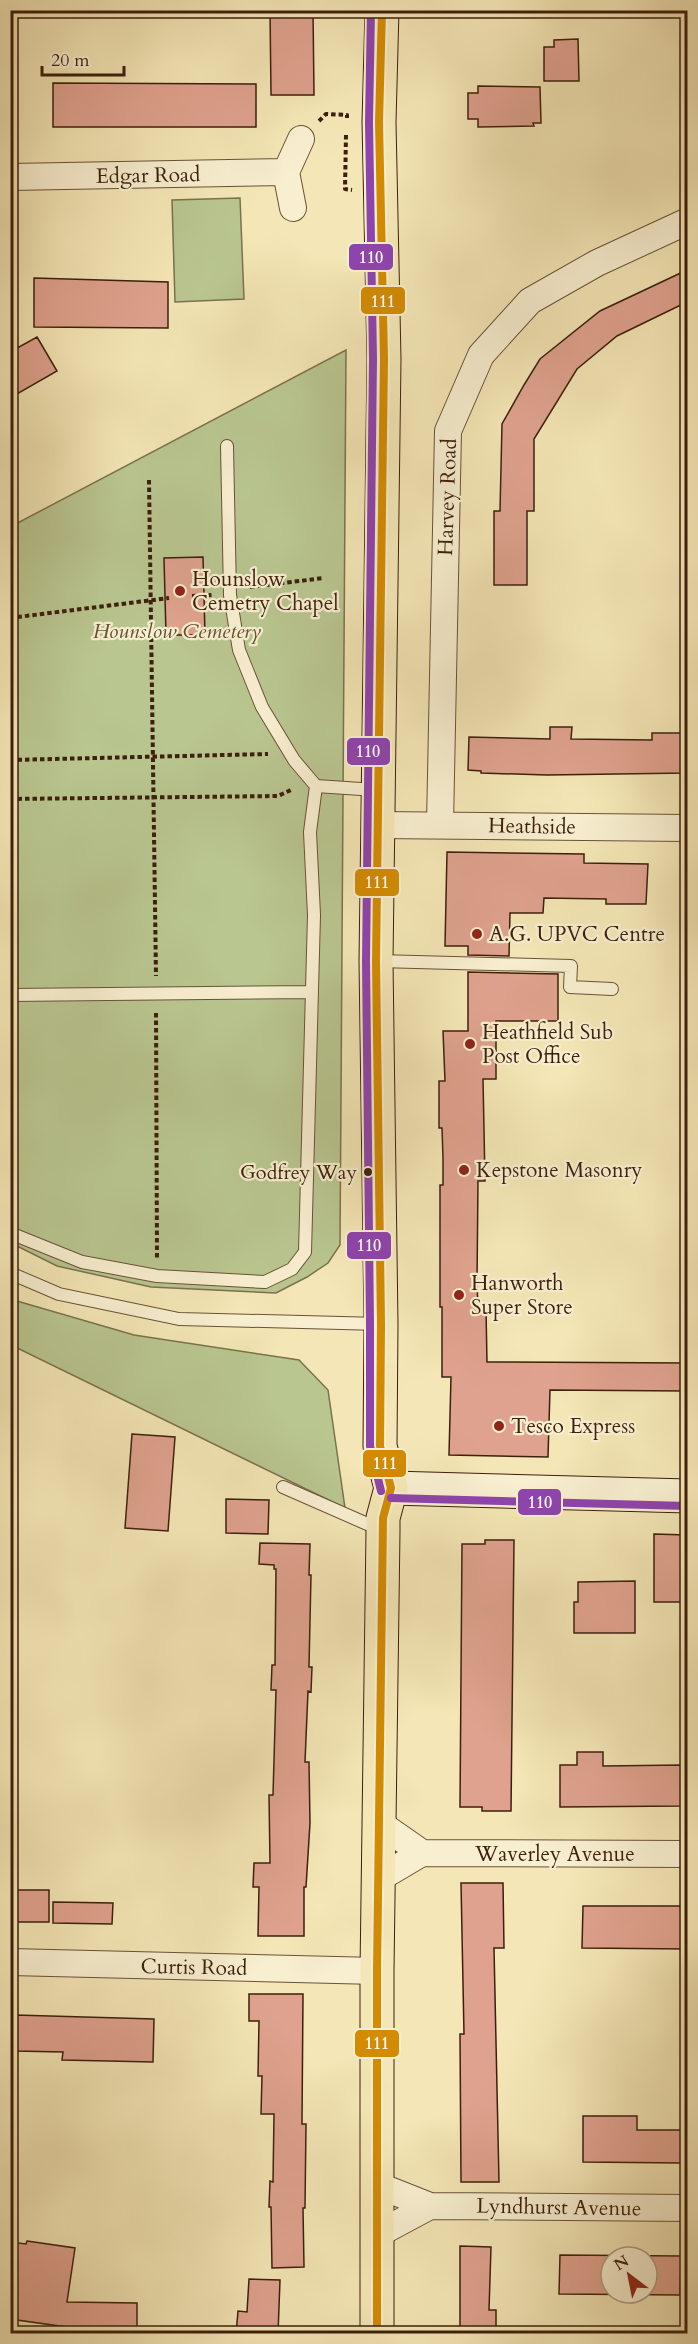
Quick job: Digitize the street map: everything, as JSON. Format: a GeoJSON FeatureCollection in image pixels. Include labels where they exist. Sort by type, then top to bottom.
{"type":"FeatureCollection","features":[{"type":"Feature","properties":{"kind":"main road"},"geometry":{"type":"LineString","coordinates":[[377,2334],[377,1971],[383,1518],[391,1488],[380,1446],[381,1324],[376,961],[384,359],[379,122],[382,10]]}},
{"type":"Feature","properties":{"kind":"street"},"geometry":{"type":"LineString","coordinates":[[292,208],[286,172],[301,139]]}},
{"type":"Feature","properties":{"kind":"street","name":"Edgar Road"},"geometry":{"type":"LineString","coordinates":[[10,177],[286,172]]}},
{"type":"Feature","properties":{"kind":"street","name":"Harvey Road"},"geometry":{"type":"LineString","coordinates":[[440,824],[448,431],[481,355],[530,301],[597,263],[687,220]]}},
{"type":"Feature","properties":{"kind":"street","name":"Heathside"},"geometry":{"type":"LineString","coordinates":[[377,825],[687,828]]}},
{"type":"Feature","properties":{"kind":"street"},"geometry":{"type":"LineString","coordinates":[[391,1488],[687,1496]]}},
{"type":"Feature","properties":{"kind":"street"},"geometry":{"type":"LineString","coordinates":[[378,1880],[422,1853],[379,1823]]}},
{"type":"Feature","properties":{"kind":"street","name":"Waverley Avenue"},"geometry":{"type":"LineString","coordinates":[[422,1853],[687,1854]]}},
{"type":"Feature","properties":{"kind":"street","name":"Curtis Road"},"geometry":{"type":"LineString","coordinates":[[10,1962],[377,1971]]}},
{"type":"Feature","properties":{"kind":"street","name":"Lyndhurst Avenue"},"geometry":{"type":"LineString","coordinates":[[377,2185],[430,2206],[687,2208]]}},
{"type":"Feature","properties":{"kind":"street","name":"Lyndhurst Avenue"},"geometry":{"type":"LineString","coordinates":[[376,2235],[430,2206]]}},
{"type":"Feature","properties":{"kind":"lane"},"geometry":{"type":"LineString","coordinates":[[10,1233],[82,1262],[157,1276],[265,1282],[292,1269],[305,1252],[314,915],[310,832],[313,784],[290,753],[262,707],[239,650],[230,589],[226,446]]}},
{"type":"Feature","properties":{"kind":"lane"},"geometry":{"type":"LineString","coordinates":[[313,784],[377,790]]}},
{"type":"Feature","properties":{"kind":"lane"},"geometry":{"type":"LineString","coordinates":[[376,961],[571,966],[570,987],[612,989]]}},
{"type":"Feature","properties":{"kind":"lane"},"geometry":{"type":"LineString","coordinates":[[10,995],[312,992]]}},
{"type":"Feature","properties":{"kind":"lane"},"geometry":{"type":"LineString","coordinates":[[10,1273],[59,1294],[179,1319],[381,1324]]}},
{"type":"Feature","properties":{"kind":"lane"},"geometry":{"type":"LineString","coordinates":[[283,1486],[383,1531]]}},
{"type":"Feature","properties":{"kind":"path"},"geometry":{"type":"LineString","coordinates":[[301,139],[326,114],[347,115],[345,189],[354,190],[354,178]]}},
{"type":"Feature","properties":{"kind":"path"},"geometry":{"type":"LineString","coordinates":[[149,480],[156,993],[157,1276]]}},
{"type":"Feature","properties":{"kind":"path"},"geometry":{"type":"LineString","coordinates":[[230,589],[324,578]]}},
{"type":"Feature","properties":{"kind":"path"},"geometry":{"type":"LineString","coordinates":[[10,618],[169,598]]}},
{"type":"Feature","properties":{"kind":"path"},"geometry":{"type":"LineString","coordinates":[[10,760],[290,753]]}},
{"type":"Feature","properties":{"kind":"path"},"geometry":{"type":"LineString","coordinates":[[10,799],[278,796],[313,784]]}},
{"type":"Feature","properties":{"kind":"green space"},"geometry":{"type":"Polygon","coordinates":[[[240,198],[244,299],[175,302],[172,200],[240,198]]]}},
{"type":"Feature","properties":{"kind":"green space","name":"Hounslow Cemetery"},"geometry":{"type":"Polygon","coordinates":[[[346,350],[340,1245],[328,1263],[276,1293],[151,1287],[57,1266],[11,1243],[10,527],[346,350]]]}},
{"type":"Feature","properties":{"kind":"green space"},"geometry":{"type":"Polygon","coordinates":[[[10,1299],[134,1335],[299,1360],[328,1390],[345,1508],[11,1345],[10,1299]]]}},
{"type":"Feature","properties":{"kind":"building"},"geometry":{"type":"Polygon","coordinates":[[[270,10],[313,10],[314,95],[271,95],[270,10]]]}},
{"type":"Feature","properties":{"kind":"building"},"geometry":{"type":"Polygon","coordinates":[[[578,39],[579,81],[544,81],[544,47],[554,47],[554,40],[578,39]]]}},
{"type":"Feature","properties":{"kind":"building"},"geometry":{"type":"Polygon","coordinates":[[[53,83],[256,84],[256,127],[53,127],[53,83]]]}},
{"type":"Feature","properties":{"kind":"building"},"geometry":{"type":"Polygon","coordinates":[[[478,86],[540,87],[541,123],[533,123],[534,126],[478,127],[478,119],[468,119],[468,93],[478,93],[478,86]]]}},
{"type":"Feature","properties":{"kind":"building"},"geometry":{"type":"Polygon","coordinates":[[[687,270],[687,302],[617,336],[577,369],[534,439],[534,511],[527,511],[527,585],[494,585],[494,511],[500,511],[502,424],[524,385],[540,359],[600,311],[687,270]]]}},
{"type":"Feature","properties":{"kind":"building"},"geometry":{"type":"Polygon","coordinates":[[[34,278],[168,282],[168,328],[34,327],[34,278]]]}},
{"type":"Feature","properties":{"kind":"building"},"geometry":{"type":"Polygon","coordinates":[[[37,337],[57,371],[10,398],[10,352],[37,337]]]}},
{"type":"Feature","properties":{"kind":"building","name":"Hounslow Cemetry Chapel"},"geometry":{"type":"Polygon","coordinates":[[[203,557],[205,635],[166,635],[164,558],[203,557]]]}},
{"type":"Feature","properties":{"kind":"building"},"geometry":{"type":"Polygon","coordinates":[[[550,727],[572,727],[571,739],[652,740],[652,733],[687,733],[687,773],[547,775],[481,773],[481,771],[468,770],[469,737],[550,739],[550,727]]]}},
{"type":"Feature","properties":{"kind":"building"},"geometry":{"type":"Polygon","coordinates":[[[447,852],[584,854],[584,863],[648,864],[646,904],[606,904],[606,899],[544,898],[543,913],[510,913],[509,956],[468,955],[468,946],[445,946],[447,852]]]}},
{"type":"Feature","properties":{"kind":"building"},"geometry":{"type":"Polygon","coordinates":[[[468,972],[558,974],[558,1021],[496,1021],[496,1079],[483,1079],[485,1181],[478,1181],[477,1282],[478,1309],[486,1309],[487,1362],[687,1363],[687,1391],[550,1390],[548,1457],[449,1455],[451,1377],[442,1377],[442,1307],[440,1307],[440,1185],[443,1185],[443,1158],[442,1128],[439,1128],[439,1081],[445,1081],[443,1031],[468,1031],[468,972]]]}},
{"type":"Feature","properties":{"kind":"building"},"geometry":{"type":"Polygon","coordinates":[[[132,1434],[175,1437],[168,1531],[125,1528],[132,1434]]]}},
{"type":"Feature","properties":{"kind":"building"},"geometry":{"type":"Polygon","coordinates":[[[226,1499],[269,1500],[268,1534],[226,1533],[226,1499]]]}},
{"type":"Feature","properties":{"kind":"building"},"geometry":{"type":"Polygon","coordinates":[[[654,1534],[687,1535],[687,1602],[654,1602],[654,1534]]]}},
{"type":"Feature","properties":{"kind":"building"},"geometry":{"type":"Polygon","coordinates":[[[485,1540],[514,1540],[511,1811],[482,1811],[482,1807],[460,1807],[462,1544],[485,1544],[485,1540]]]}},
{"type":"Feature","properties":{"kind":"building"},"geometry":{"type":"Polygon","coordinates":[[[260,1543],[310,1544],[309,1667],[312,1667],[311,1692],[308,1691],[305,1762],[309,1762],[310,1823],[306,1887],[304,1887],[304,1936],[258,1936],[259,1887],[253,1887],[254,1863],[270,1863],[269,1795],[273,1795],[276,1690],[271,1690],[272,1665],[275,1665],[276,1569],[274,1565],[259,1564],[260,1543]]]}},
{"type":"Feature","properties":{"kind":"building"},"geometry":{"type":"Polygon","coordinates":[[[635,1581],[635,1633],[574,1633],[574,1602],[578,1602],[578,1582],[635,1581]]]}},
{"type":"Feature","properties":{"kind":"building"},"geometry":{"type":"Polygon","coordinates":[[[577,1752],[603,1752],[603,1766],[682,1765],[682,1806],[560,1807],[560,1765],[577,1765],[577,1752]]]}},
{"type":"Feature","properties":{"kind":"building"},"geometry":{"type":"Polygon","coordinates":[[[461,1883],[503,1883],[504,1948],[494,1948],[499,2182],[461,2182],[460,2034],[464,2034],[461,1883]]]}},
{"type":"Feature","properties":{"kind":"building"},"geometry":{"type":"Polygon","coordinates":[[[11,1890],[49,1890],[49,1922],[12,1922],[11,1890]]]}},
{"type":"Feature","properties":{"kind":"building"},"geometry":{"type":"Polygon","coordinates":[[[53,1902],[113,1903],[112,1924],[53,1923],[53,1902]]]}},
{"type":"Feature","properties":{"kind":"building"},"geometry":{"type":"Polygon","coordinates":[[[583,1906],[687,1906],[687,1949],[582,1948],[583,1906]]]}},
{"type":"Feature","properties":{"kind":"building"},"geometry":{"type":"Polygon","coordinates":[[[249,1994],[303,1994],[302,2124],[306,2124],[305,2208],[303,2208],[304,2267],[272,2268],[271,2207],[269,2207],[270,2181],[273,2182],[274,2114],[261,2114],[262,2076],[258,2076],[259,2021],[249,2021],[249,1994]]]}},
{"type":"Feature","properties":{"kind":"building"},"geometry":{"type":"Polygon","coordinates":[[[15,2015],[154,2019],[153,2062],[62,2060],[63,2052],[14,2051],[15,2015]]]}},
{"type":"Feature","properties":{"kind":"building"},"geometry":{"type":"Polygon","coordinates":[[[583,2116],[637,2116],[637,2130],[687,2130],[687,2157],[681,2157],[681,2163],[583,2162],[583,2116]]]}},
{"type":"Feature","properties":{"kind":"building"},"geometry":{"type":"Polygon","coordinates":[[[27,2241],[75,2248],[67,2302],[137,2303],[137,2334],[88,2334],[88,2330],[10,2319],[10,2242],[26,2244],[27,2241]]]}},
{"type":"Feature","properties":{"kind":"building"},"geometry":{"type":"Polygon","coordinates":[[[460,2246],[491,2247],[489,2310],[496,2310],[496,2334],[460,2334],[460,2246]]]}},
{"type":"Feature","properties":{"kind":"building"},"geometry":{"type":"Polygon","coordinates":[[[560,2255],[599,2255],[599,2294],[559,2294],[560,2255]]]}},
{"type":"Feature","properties":{"kind":"building"},"geometry":{"type":"Polygon","coordinates":[[[659,2256],[681,2256],[680,2295],[659,2295],[659,2256]]]}},
{"type":"Feature","properties":{"kind":"building"},"geometry":{"type":"Polygon","coordinates":[[[249,2279],[280,2280],[278,2334],[236,2334],[238,2311],[247,2312],[249,2279]]]}},
{"type":"Feature","properties":{"kind":"transit line","name":"110"},"geometry":{"type":"LineString","coordinates":[[371,10],[369,122],[373,359],[366,961],[370,1446],[381,1491]]}},
{"type":"Feature","properties":{"kind":"transit line","name":"111"},"geometry":{"type":"LineString","coordinates":[[377,2334],[377,1971],[383,1518],[391,1488],[380,1446],[381,1324],[376,961],[384,359],[379,122],[382,10]]}},
{"type":"Feature","properties":{"kind":"transit line","name":"110"},"geometry":{"type":"LineString","coordinates":[[391,1498],[688,1506]]}},
{"type":"Feature","properties":{"kind":"place","name":"Hounslow Cemetry Chapel"},"geometry":{"type":"Point","coordinates":[180,591]}},
{"type":"Feature","properties":{"kind":"place","name":"A.G. UPVC Centre"},"geometry":{"type":"Point","coordinates":[477,934]}},
{"type":"Feature","properties":{"kind":"place","name":"Heathfield Sub Post Office"},"geometry":{"type":"Point","coordinates":[470,1044]}},
{"type":"Feature","properties":{"kind":"place","name":"Kepstone Masonry"},"geometry":{"type":"Point","coordinates":[464,1170]}},
{"type":"Feature","properties":{"kind":"place","name":"Godfrey Way"},"geometry":{"type":"Point","coordinates":[368,1172]}},
{"type":"Feature","properties":{"kind":"place","name":"Hanworth Super Store"},"geometry":{"type":"Point","coordinates":[459,1295]}},
{"type":"Feature","properties":{"kind":"place","name":"Tesco Express"},"geometry":{"type":"Point","coordinates":[499,1426]}}]}
